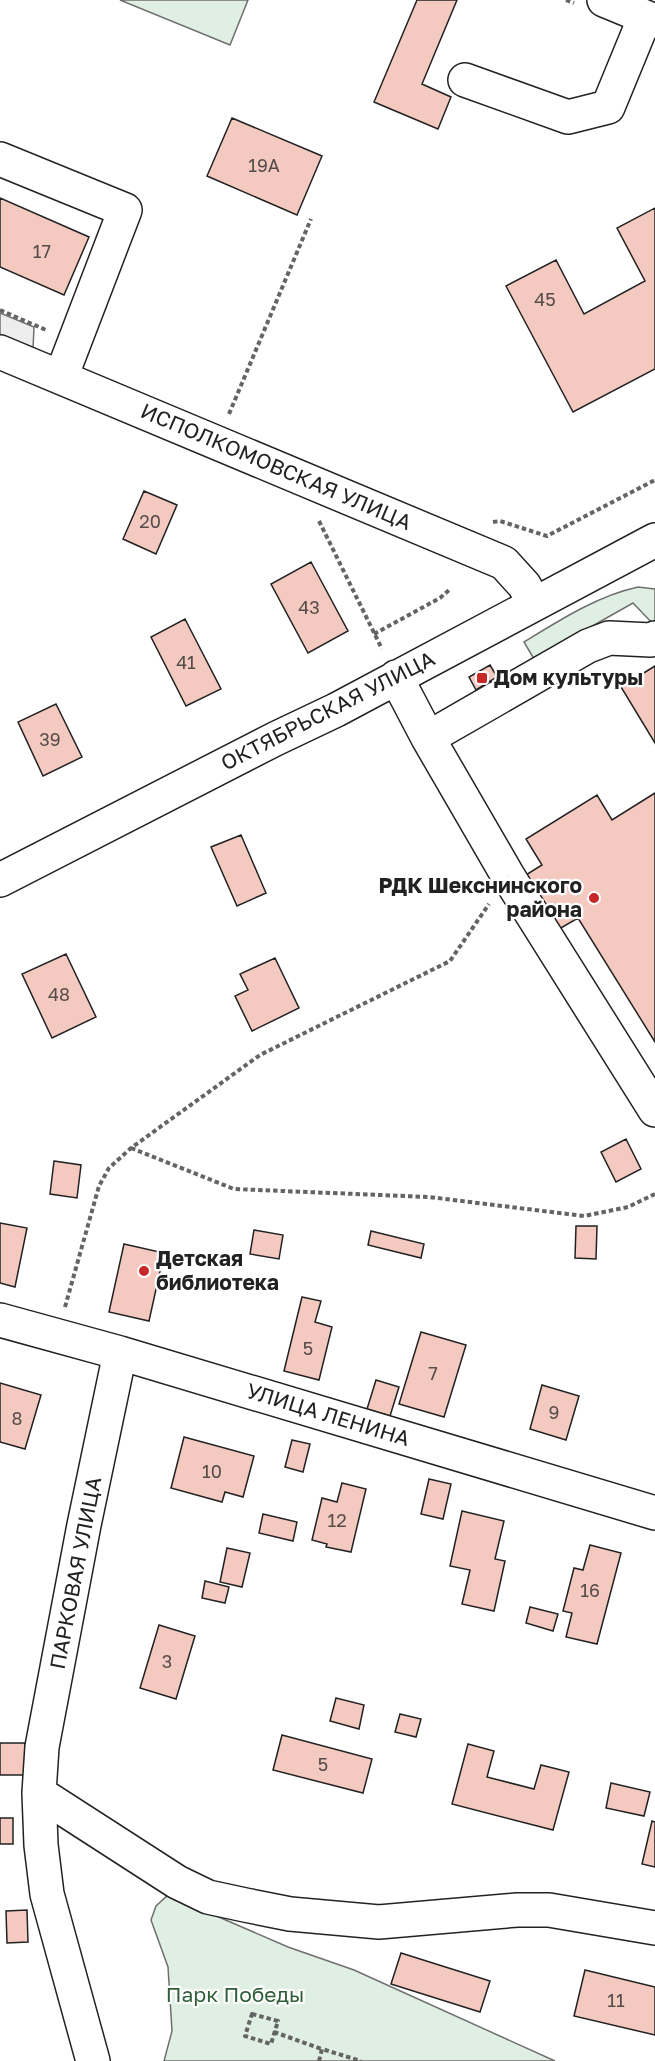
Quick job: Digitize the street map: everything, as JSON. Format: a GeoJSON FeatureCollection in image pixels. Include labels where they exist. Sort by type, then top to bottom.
{"type":"FeatureCollection","features":[{"type":"Feature","properties":{"kind":"street"},"geometry":{"type":"LineString","coordinates":[[465,80],[568,117],[608,107],[650,19],[604,0]]}},
{"type":"Feature","properties":{"kind":"street"},"geometry":{"type":"LineString","coordinates":[[0,159],[125,210],[61,377]]}},
{"type":"Feature","properties":{"kind":"street","name":"ИСПОЛКОМОВСКАЯ УЛИЦА"},"geometry":{"type":"LineString","coordinates":[[0,352],[504,563],[524,585],[536,604]]}},
{"type":"Feature","properties":{"kind":"street","name":"ОКТЯБРЬСКАЯ УЛИЦА"},"geometry":{"type":"LineString","coordinates":[[0,880],[336,710],[391,666],[536,604],[655,540]]}},
{"type":"Feature","properties":{"kind":"street"},"geometry":{"type":"LineString","coordinates":[[428,738],[588,646],[609,639],[655,638]]}},
{"type":"Feature","properties":{"kind":"street"},"geometry":{"type":"LineString","coordinates":[[391,666],[428,738],[508,876],[655,1110]]}},
{"type":"Feature","properties":{"kind":"street","name":"УЛИЦА ЛЕНИНА"},"geometry":{"type":"LineString","coordinates":[[0,1320],[120,1353],[655,1513]]}},
{"type":"Feature","properties":{"kind":"street","name":"ПАРКОВАЯ УЛИЦА"},"geometry":{"type":"LineString","coordinates":[[93,2061],[47,1894],[41,1845],[39,1794],[42,1747],[84,1525],[120,1353]]}},
{"type":"Feature","properties":{"kind":"street"},"geometry":{"type":"LineString","coordinates":[[39,1794],[177,1881],[208,1897],[290,1914],[379,1922],[517,1910],[549,1910],[655,1928]]}},
{"type":"Feature","properties":{"kind":"path"},"geometry":{"type":"LineString","coordinates":[[218,442],[310,219]]}},
{"type":"Feature","properties":{"kind":"path"},"geometry":{"type":"LineString","coordinates":[[0,310],[75,342]]}},
{"type":"Feature","properties":{"kind":"path"},"geometry":{"type":"LineString","coordinates":[[483,524],[500,521],[547,536],[655,480]]}},
{"type":"Feature","properties":{"kind":"path"},"geometry":{"type":"LineString","coordinates":[[317,518],[391,666]]}},
{"type":"Feature","properties":{"kind":"path"},"geometry":{"type":"LineString","coordinates":[[374,634],[440,598],[448,590]]}},
{"type":"Feature","properties":{"kind":"path"},"geometry":{"type":"LineString","coordinates":[[57,1336],[99,1186],[109,1168],[131,1148],[260,1055],[450,961],[508,876]]}},
{"type":"Feature","properties":{"kind":"path"},"geometry":{"type":"LineString","coordinates":[[131,1148],[234,1190],[429,1197],[585,1216],[628,1207],[655,1194]]}},
{"type":"Feature","properties":{"kind":"path"},"geometry":{"type":"LineString","coordinates":[[252,2014],[278,2021],[274,2032],[271,2044],[245,2036],[252,2014]]}},
{"type":"Feature","properties":{"kind":"path"},"geometry":{"type":"LineString","coordinates":[[274,2032],[361,2061]]}},
{"type":"Feature","properties":{"kind":"path"},"geometry":{"type":"LineString","coordinates":[[319,2061],[322,2049]]}},
{"type":"Feature","properties":{"kind":"green space"},"geometry":{"type":"Polygon","coordinates":[[[120,0],[248,0],[230,45],[120,0]]]}},
{"type":"Feature","properties":{"kind":"green space"},"geometry":{"type":"Polygon","coordinates":[[[638,587],[655,589],[655,626],[633,603],[534,659],[524,642],[593,603],[638,587]]]}},
{"type":"Feature","properties":{"kind":"green space","name":"Парк Победы"},"geometry":{"type":"Polygon","coordinates":[[[168,1895],[288,1947],[354,1970],[555,2061],[164,2061],[172,2031],[168,1967],[151,1920],[156,1906],[168,1895]]]}},
{"type":"Feature","properties":{"kind":"shaded area"},"geometry":{"type":"Polygon","coordinates":[[[0,313],[34,327],[33,349],[0,335],[0,313]]]}},
{"type":"Feature","properties":{"kind":"building"},"geometry":{"type":"Polygon","coordinates":[[[417,0],[457,0],[422,84],[451,97],[438,129],[374,102],[417,0]]]}},
{"type":"Feature","properties":{"kind":"building"},"geometry":{"type":"Polygon","coordinates":[[[232,118],[322,156],[297,215],[207,176],[232,118]]]}},
{"type":"Feature","properties":{"kind":"building"},"geometry":{"type":"Polygon","coordinates":[[[0,198],[89,237],[64,295],[0,267],[0,198]]]}},
{"type":"Feature","properties":{"kind":"building"},"geometry":{"type":"Polygon","coordinates":[[[655,208],[655,369],[573,412],[506,286],[556,260],[584,314],[645,281],[617,228],[655,208]]]}},
{"type":"Feature","properties":{"kind":"building"},"geometry":{"type":"Polygon","coordinates":[[[144,491],[177,505],[156,554],[123,539],[144,491]]]}},
{"type":"Feature","properties":{"kind":"building"},"geometry":{"type":"Polygon","coordinates":[[[311,562],[348,631],[308,653],[271,584],[311,562]]]}},
{"type":"Feature","properties":{"kind":"building"},"geometry":{"type":"Polygon","coordinates":[[[185,619],[221,689],[186,706],[151,637],[185,619]]]}},
{"type":"Feature","properties":{"kind":"building"},"geometry":{"type":"Polygon","coordinates":[[[490,665],[497,677],[476,690],[469,677],[490,665]]]}},
{"type":"Feature","properties":{"kind":"building"},"geometry":{"type":"Polygon","coordinates":[[[655,666],[655,743],[621,687],[655,666]]]}},
{"type":"Feature","properties":{"kind":"building"},"geometry":{"type":"Polygon","coordinates":[[[56,704],[82,757],[43,776],[18,722],[56,704]]]}},
{"type":"Feature","properties":{"kind":"building","name":"РДК Шекснинского района"},"geometry":{"type":"Polygon","coordinates":[[[655,793],[655,1042],[578,918],[554,932],[521,878],[542,865],[526,839],[597,795],[612,820],[655,793]]]}},
{"type":"Feature","properties":{"kind":"building"},"geometry":{"type":"Polygon","coordinates":[[[241,835],[266,893],[237,906],[211,847],[241,835]]]}},
{"type":"Feature","properties":{"kind":"building"},"geometry":{"type":"Polygon","coordinates":[[[66,954],[96,1017],[52,1038],[22,974],[66,954]]]}},
{"type":"Feature","properties":{"kind":"building"},"geometry":{"type":"Polygon","coordinates":[[[275,958],[299,1008],[252,1031],[235,996],[248,990],[240,974],[275,958]]]}},
{"type":"Feature","properties":{"kind":"building"},"geometry":{"type":"Polygon","coordinates":[[[626,1139],[641,1169],[616,1182],[601,1152],[626,1139]]]}},
{"type":"Feature","properties":{"kind":"building"},"geometry":{"type":"Polygon","coordinates":[[[54,1161],[81,1165],[77,1198],[50,1194],[54,1161]]]}},
{"type":"Feature","properties":{"kind":"building"},"geometry":{"type":"Polygon","coordinates":[[[0,1223],[27,1228],[15,1287],[0,1283],[0,1223]]]}},
{"type":"Feature","properties":{"kind":"building"},"geometry":{"type":"Polygon","coordinates":[[[576,1226],[597,1226],[596,1259],[575,1258],[576,1226]]]}},
{"type":"Feature","properties":{"kind":"building"},"geometry":{"type":"Polygon","coordinates":[[[254,1230],[283,1235],[279,1259],[250,1254],[254,1230]]]}},
{"type":"Feature","properties":{"kind":"building"},"geometry":{"type":"Polygon","coordinates":[[[371,1231],[424,1244],[421,1258],[368,1245],[371,1231]]]}},
{"type":"Feature","properties":{"kind":"building"},"geometry":{"type":"Polygon","coordinates":[[[124,1244],[164,1253],[149,1321],[109,1312],[124,1244]]]}},
{"type":"Feature","properties":{"kind":"building"},"geometry":{"type":"Polygon","coordinates":[[[302,1297],[321,1301],[315,1322],[332,1327],[319,1380],[284,1371],[302,1297]]]}},
{"type":"Feature","properties":{"kind":"building"},"geometry":{"type":"Polygon","coordinates":[[[421,1332],[466,1345],[444,1417],[399,1404],[421,1332]]]}},
{"type":"Feature","properties":{"kind":"building"},"geometry":{"type":"Polygon","coordinates":[[[376,1380],[399,1387],[390,1416],[367,1409],[376,1380]]]}},
{"type":"Feature","properties":{"kind":"building"},"geometry":{"type":"Polygon","coordinates":[[[0,1383],[41,1395],[25,1449],[0,1442],[0,1383]]]}},
{"type":"Feature","properties":{"kind":"building"},"geometry":{"type":"Polygon","coordinates":[[[542,1385],[579,1396],[566,1440],[530,1429],[542,1385]]]}},
{"type":"Feature","properties":{"kind":"building"},"geometry":{"type":"Polygon","coordinates":[[[184,1437],[254,1456],[243,1497],[225,1492],[222,1502],[171,1488],[184,1437]]]}},
{"type":"Feature","properties":{"kind":"building"},"geometry":{"type":"Polygon","coordinates":[[[292,1440],[310,1444],[303,1472],[285,1467],[292,1440]]]}},
{"type":"Feature","properties":{"kind":"building"},"geometry":{"type":"Polygon","coordinates":[[[429,1479],[451,1484],[443,1519],[421,1514],[429,1479]]]}},
{"type":"Feature","properties":{"kind":"building"},"geometry":{"type":"Polygon","coordinates":[[[342,1483],[366,1489],[351,1552],[326,1547],[327,1544],[312,1540],[322,1498],[337,1502],[342,1483]]]}},
{"type":"Feature","properties":{"kind":"building"},"geometry":{"type":"Polygon","coordinates":[[[462,1511],[504,1521],[495,1559],[505,1561],[494,1611],[462,1604],[470,1570],[450,1566],[462,1511]]]}},
{"type":"Feature","properties":{"kind":"building"},"geometry":{"type":"Polygon","coordinates":[[[263,1514],[297,1522],[293,1541],[259,1533],[263,1514]]]}},
{"type":"Feature","properties":{"kind":"building"},"geometry":{"type":"Polygon","coordinates":[[[590,1545],[621,1553],[597,1644],[566,1637],[572,1613],[563,1611],[574,1568],[583,1570],[590,1545]]]}},
{"type":"Feature","properties":{"kind":"building"},"geometry":{"type":"Polygon","coordinates":[[[227,1548],[250,1553],[242,1587],[220,1582],[227,1548]]]}},
{"type":"Feature","properties":{"kind":"building"},"geometry":{"type":"Polygon","coordinates":[[[205,1581],[229,1587],[225,1603],[202,1598],[205,1581]]]}},
{"type":"Feature","properties":{"kind":"building"},"geometry":{"type":"Polygon","coordinates":[[[530,1607],[558,1614],[553,1631],[526,1623],[530,1607]]]}},
{"type":"Feature","properties":{"kind":"building"},"geometry":{"type":"Polygon","coordinates":[[[159,1625],[195,1636],[176,1699],[140,1688],[159,1625]]]}},
{"type":"Feature","properties":{"kind":"building"},"geometry":{"type":"Polygon","coordinates":[[[336,1698],[364,1705],[359,1729],[330,1721],[336,1698]]]}},
{"type":"Feature","properties":{"kind":"building"},"geometry":{"type":"Polygon","coordinates":[[[400,1714],[421,1719],[416,1737],[395,1732],[400,1714]]]}},
{"type":"Feature","properties":{"kind":"building"},"geometry":{"type":"Polygon","coordinates":[[[282,1735],[372,1759],[363,1793],[273,1770],[282,1735]]]}},
{"type":"Feature","properties":{"kind":"building"},"geometry":{"type":"Polygon","coordinates":[[[0,1743],[25,1743],[25,1775],[0,1775],[0,1743]]]}},
{"type":"Feature","properties":{"kind":"building"},"geometry":{"type":"Polygon","coordinates":[[[468,1744],[494,1751],[487,1777],[534,1789],[541,1765],[569,1772],[553,1830],[452,1804],[468,1744]]]}},
{"type":"Feature","properties":{"kind":"building"},"geometry":{"type":"Polygon","coordinates":[[[611,1783],[650,1792],[644,1816],[606,1808],[611,1783]]]}},
{"type":"Feature","properties":{"kind":"building"},"geometry":{"type":"Polygon","coordinates":[[[0,1818],[13,1818],[13,1844],[0,1844],[0,1818]]]}},
{"type":"Feature","properties":{"kind":"building"},"geometry":{"type":"Polygon","coordinates":[[[652,1821],[655,1822],[655,1867],[642,1864],[652,1821]]]}},
{"type":"Feature","properties":{"kind":"building"},"geometry":{"type":"Polygon","coordinates":[[[27,1910],[28,1942],[7,1943],[6,1911],[27,1910]]]}},
{"type":"Feature","properties":{"kind":"building"},"geometry":{"type":"Polygon","coordinates":[[[401,1953],[490,1981],[480,2012],[391,1984],[401,1953]]]}},
{"type":"Feature","properties":{"kind":"building"},"geometry":{"type":"Polygon","coordinates":[[[585,1970],[655,1987],[655,2035],[574,2016],[585,1970]]]}},
{"type":"Feature","properties":{"kind":"place","name":"Дом культуры"},"geometry":{"type":"Point","coordinates":[482,678]}},
{"type":"Feature","properties":{"kind":"place","name":"РДК Шекснинского района"},"geometry":{"type":"Point","coordinates":[594,898]}},
{"type":"Feature","properties":{"kind":"place","name":"Детская библиотека"},"geometry":{"type":"Point","coordinates":[144,1271]}}]}
